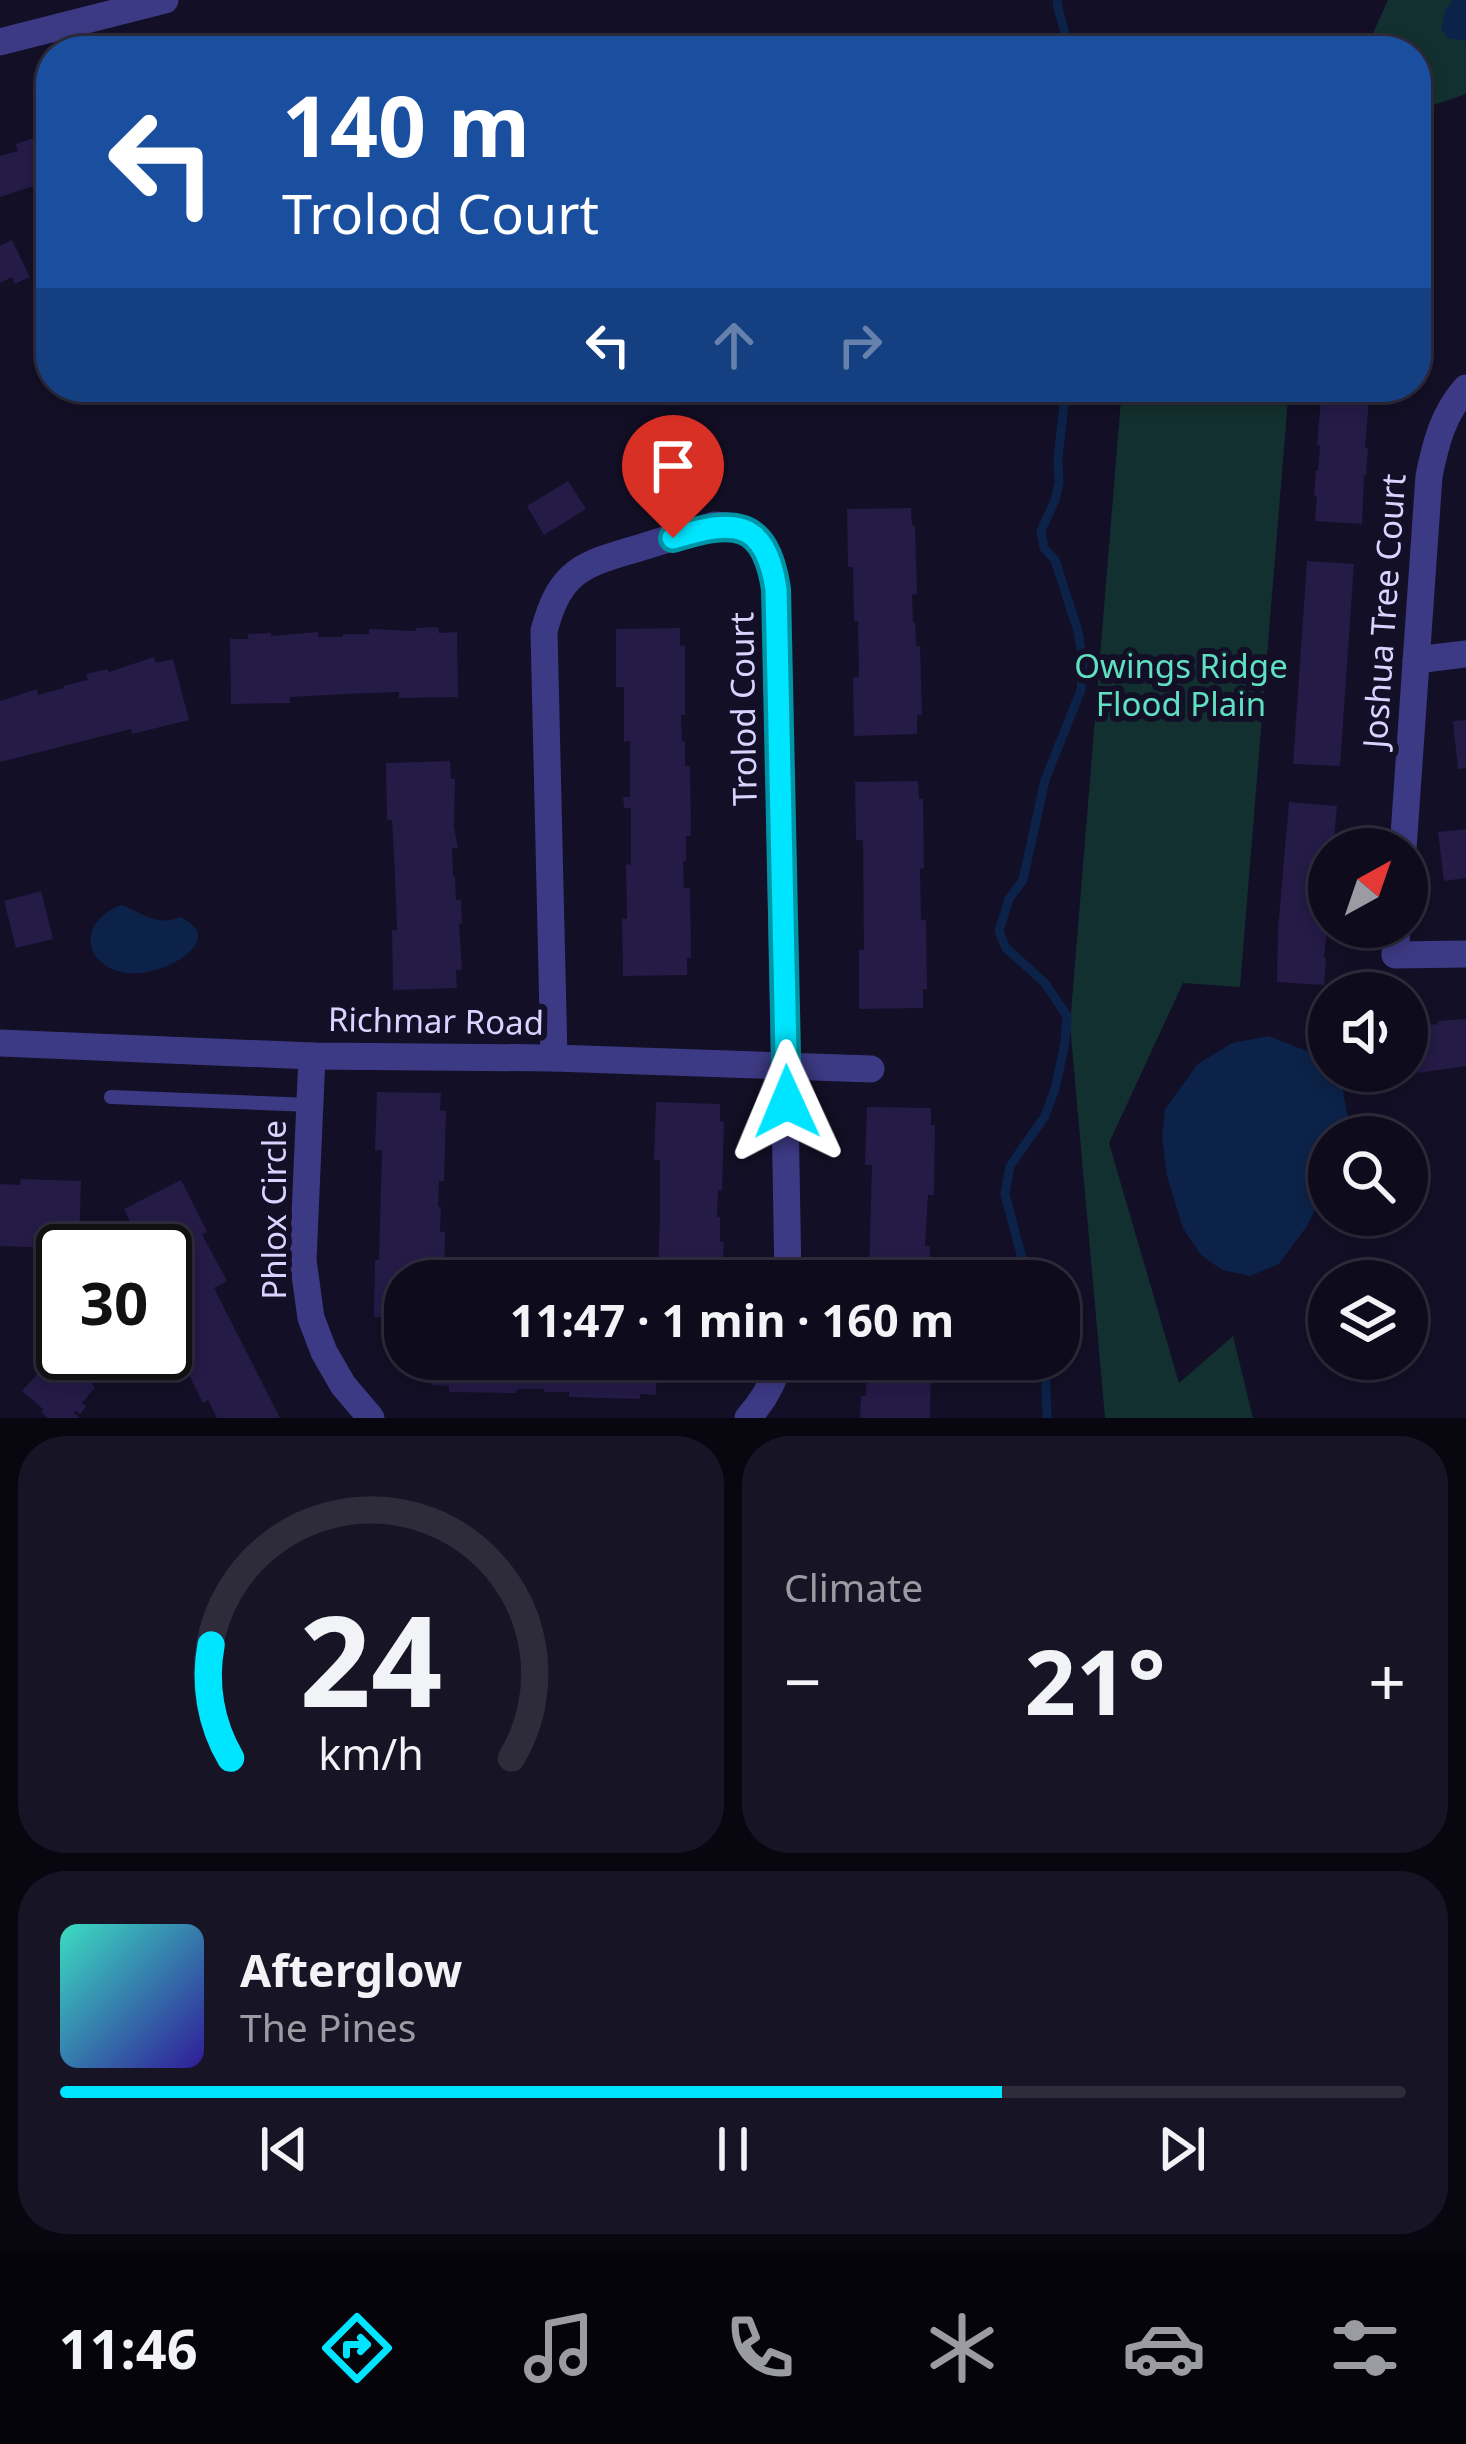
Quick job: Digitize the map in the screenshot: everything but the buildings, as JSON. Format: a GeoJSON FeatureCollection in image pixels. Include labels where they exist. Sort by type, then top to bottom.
{"type":"FeatureCollection","features":[{"type":"Feature","properties":{"kind":"street"},"geometry":{"type":"LineString","coordinates":[[0,42],[80,10],[165,0]]}},
{"type":"Feature","properties":{"kind":"street","name":"Joshua Tree Court"},"geometry":{"type":"LineString","coordinates":[[1404,828],[1429,476],[1437,436],[1452,403],[1466,388]]}},
{"type":"Feature","properties":{"kind":"street","name":"Trolod Court"},"geometry":{"type":"LineString","coordinates":[[554,1058],[544,639],[551,603],[572,576],[591,562],[714,526],[735,526],[764,548],[772,562],[776,589],[786,1066]]}},
{"type":"Feature","properties":{"kind":"street"},"geometry":{"type":"LineString","coordinates":[[1416,660],[1466,655]]}},
{"type":"Feature","properties":{"kind":"street"},"geometry":{"type":"LineString","coordinates":[[1396,948],[1395,956],[1466,954]]}},
{"type":"Feature","properties":{"kind":"street","name":"Richmar Road"},"geometry":{"type":"LineString","coordinates":[[0,1043],[312,1056],[554,1058],[871,1069]]}},
{"type":"Feature","properties":{"kind":"street","name":"Phlox Circle"},"geometry":{"type":"LineString","coordinates":[[312,1056],[304,1260],[311,1318],[343,1385],[371,1418]]}},
{"type":"Feature","properties":{"kind":"street"},"geometry":{"type":"LineString","coordinates":[[786,1066],[788,1260]]}},
{"type":"Feature","properties":{"kind":"street"},"geometry":{"type":"LineString","coordinates":[[748,1418],[772,1380]]}},
{"type":"Feature","properties":{"kind":"lane"},"geometry":{"type":"LineString","coordinates":[[111,1097],[310,1105]]}},
{"type":"Feature","properties":{"kind":"green space"},"geometry":{"type":"Polygon","coordinates":[[[1388,0],[1466,0],[1466,94],[1431,106],[1431,36],[1372,36],[1388,0]]]}},
{"type":"Feature","properties":{"kind":"green space","name":"Owings Ridge Flood Plain"},"geometry":{"type":"Polygon","coordinates":[[[1121,402],[1288,402],[1240,987],[1183,983],[1109,1143],[1179,1383],[1233,1336],[1253,1418],[1105,1418],[1070,1025],[1121,402]]]}},
{"type":"Feature","properties":{"kind":"water"},"geometry":{"type":"Polygon","coordinates":[[[1453,0],[1466,0],[1466,41],[1448,38],[1441,29],[1453,0]]]}},
{"type":"Feature","properties":{"kind":"water"},"geometry":{"type":"Polygon","coordinates":[[[122,905],[157,920],[180,917],[194,926],[198,937],[193,948],[183,958],[151,971],[133,973],[105,965],[92,948],[93,928],[122,905]]]}},
{"type":"Feature","properties":{"kind":"water"},"geometry":{"type":"Polygon","coordinates":[[[1269,1036],[1307,1051],[1308,1092],[1343,1092],[1348,1116],[1308,1116],[1308,1224],[1279,1264],[1250,1276],[1222,1270],[1201,1255],[1183,1228],[1167,1176],[1162,1137],[1165,1109],[1198,1064],[1232,1043],[1269,1036]]]}},
{"type":"Feature","properties":{"kind":"waterway"},"geometry":{"type":"LineString","coordinates":[[1057,0],[1064,36]]}},
{"type":"Feature","properties":{"kind":"waterway"},"geometry":{"type":"LineString","coordinates":[[1022,1260],[1005,1194],[1010,1166],[1045,1116],[1055,1089],[1067,1016],[1045,983],[1006,948],[999,931],[1009,899],[1023,880],[1045,780],[1081,690],[1078,631],[1041,531],[1059,483],[1064,402]]}},
{"type":"Feature","properties":{"kind":"waterway"},"geometry":{"type":"LineString","coordinates":[[1046,1380],[1047,1418]]}},
{"type":"Feature","properties":{"kind":"route"},"geometry":{"type":"LineString","coordinates":[[673,538],[714,526],[735,526],[751,535],[772,562],[787,1102]]}}]}
